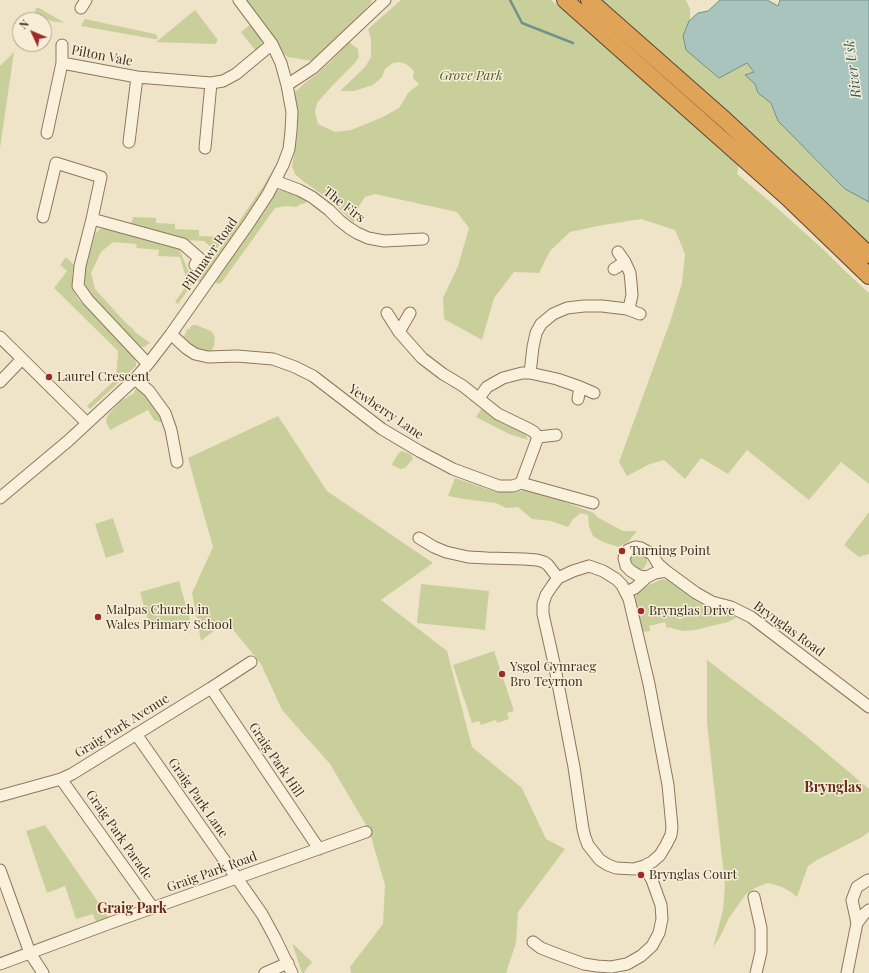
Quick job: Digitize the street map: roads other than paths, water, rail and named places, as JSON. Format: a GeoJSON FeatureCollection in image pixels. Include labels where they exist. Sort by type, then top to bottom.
{"type":"FeatureCollection","features":[{"type":"Feature","properties":{"kind":"highway"},"geometry":{"type":"LineString","coordinates":[[565,0],[787,197],[869,276]]}},
{"type":"Feature","properties":{"kind":"highway"},"geometry":{"type":"LineString","coordinates":[[588,0],[725,120],[820,208],[869,256]]}},
{"type":"Feature","properties":{"kind":"street"},"geometry":{"type":"LineString","coordinates":[[239,0],[272,44],[281,63],[287,85],[313,68],[385,0]]}},
{"type":"Feature","properties":{"kind":"street","name":"Pilton Vale"},"geometry":{"type":"LineString","coordinates":[[62,63],[137,77],[211,83],[223,81],[236,74],[272,44]]}},
{"type":"Feature","properties":{"kind":"street","name":"Pilton Vale"},"geometry":{"type":"LineString","coordinates":[[47,133],[62,63],[62,45]]}},
{"type":"Feature","properties":{"kind":"street","name":"Pilton Vale"},"geometry":{"type":"LineString","coordinates":[[129,142],[137,77]]}},
{"type":"Feature","properties":{"kind":"street"},"geometry":{"type":"LineString","coordinates":[[206,148],[211,83]]}},
{"type":"Feature","properties":{"kind":"street","name":"Pillmawr Road"},"geometry":{"type":"LineString","coordinates":[[0,498],[56,451],[135,379],[171,334],[249,223],[268,194],[283,165],[289,149],[292,112],[287,85]]}},
{"type":"Feature","properties":{"kind":"street"},"geometry":{"type":"LineString","coordinates":[[43,217],[56,163],[101,177],[80,266],[78,286],[88,300],[148,364]]}},
{"type":"Feature","properties":{"kind":"street","name":"The Firs"},"geometry":{"type":"LineString","coordinates":[[275,181],[299,190],[312,197],[349,228],[368,238],[384,241],[423,239]]}},
{"type":"Feature","properties":{"kind":"street"},"geometry":{"type":"LineString","coordinates":[[92,220],[183,244],[199,258],[195,265]]}},
{"type":"Feature","properties":{"kind":"street"},"geometry":{"type":"LineString","coordinates":[[618,252],[630,273],[632,295],[627,309]]}},
{"type":"Feature","properties":{"kind":"street"},"geometry":{"type":"LineString","coordinates":[[614,269],[625,262]]}},
{"type":"Feature","properties":{"kind":"street"},"geometry":{"type":"LineString","coordinates":[[530,373],[536,333],[541,324],[553,314],[567,308],[602,306],[627,309],[640,314]]}},
{"type":"Feature","properties":{"kind":"street"},"geometry":{"type":"LineString","coordinates":[[387,313],[399,332],[422,358],[443,374],[463,386],[498,414],[529,429],[538,437]]}},
{"type":"Feature","properties":{"kind":"street"},"geometry":{"type":"LineString","coordinates":[[399,332],[410,313]]}},
{"type":"Feature","properties":{"kind":"street","name":"Yewberry Lane"},"geometry":{"type":"LineString","coordinates":[[171,334],[195,354],[208,357],[237,356],[273,359],[295,367],[313,376],[382,429],[453,470],[499,486],[513,486],[522,483],[593,503]]}},
{"type":"Feature","properties":{"kind":"street"},"geometry":{"type":"LineString","coordinates":[[0,338],[87,423]]}},
{"type":"Feature","properties":{"kind":"street"},"geometry":{"type":"LineString","coordinates":[[0,382],[22,359]]}},
{"type":"Feature","properties":{"kind":"street"},"geometry":{"type":"LineString","coordinates":[[479,398],[487,387],[503,378],[522,373],[530,373],[557,379],[594,393]]}},
{"type":"Feature","properties":{"kind":"street"},"geometry":{"type":"LineString","coordinates":[[135,379],[149,391],[165,413],[171,430],[177,462]]}},
{"type":"Feature","properties":{"kind":"street"},"geometry":{"type":"LineString","coordinates":[[578,399],[580,387]]}},
{"type":"Feature","properties":{"kind":"street"},"geometry":{"type":"LineString","coordinates":[[538,437],[556,435]]}},
{"type":"Feature","properties":{"kind":"street"},"geometry":{"type":"LineString","coordinates":[[522,483],[538,437]]}},
{"type":"Feature","properties":{"kind":"street"},"geometry":{"type":"LineString","coordinates":[[419,538],[446,552],[468,557],[536,560],[544,562],[558,578]]}},
{"type":"Feature","properties":{"kind":"street","name":"Brynglas Road"},"geometry":{"type":"LineString","coordinates":[[647,577],[639,576],[626,566],[624,558],[628,550],[636,547],[641,548],[652,554],[658,564],[696,593],[712,602],[731,607],[751,617],[869,707]]}},
{"type":"Feature","properties":{"kind":"street"},"geometry":{"type":"LineString","coordinates":[[589,566],[603,571],[616,579],[622,585],[629,599],[633,612],[650,684],[668,785],[672,827],[669,839],[660,855],[652,862],[634,869],[616,868],[600,860],[588,846],[585,837],[574,767],[543,614],[543,604],[546,595],[558,578],[573,570],[589,566]]}},
{"type":"Feature","properties":{"kind":"street"},"geometry":{"type":"LineString","coordinates":[[626,592],[635,588],[647,577],[655,573],[666,571]]}},
{"type":"Feature","properties":{"kind":"street","name":"Graig Park Avenue"},"geometry":{"type":"LineString","coordinates":[[0,796],[61,779],[72,774],[251,662]]}},
{"type":"Feature","properties":{"kind":"street","name":"Graig Park Hill"},"geometry":{"type":"LineString","coordinates":[[211,688],[319,849]]}},
{"type":"Feature","properties":{"kind":"street","name":"Graig Park Lane"},"geometry":{"type":"LineString","coordinates":[[136,734],[262,914],[290,968]]}},
{"type":"Feature","properties":{"kind":"street","name":"Graig Park Parade"},"geometry":{"type":"LineString","coordinates":[[61,779],[153,908]]}},
{"type":"Feature","properties":{"kind":"street","name":"Graig Park Road"},"geometry":{"type":"LineString","coordinates":[[0,964],[366,832]]}},
{"type":"Feature","properties":{"kind":"street"},"geometry":{"type":"LineString","coordinates":[[533,942],[541,948],[559,955],[584,964],[597,966],[611,967],[626,964],[640,956],[652,946],[656,940],[662,919],[661,905],[652,880],[644,866]]}},
{"type":"Feature","properties":{"kind":"street"},"geometry":{"type":"LineString","coordinates":[[0,870],[30,953],[43,973]]}},
{"type":"Feature","properties":{"kind":"street"},"geometry":{"type":"LineString","coordinates":[[847,973],[857,923],[852,900],[857,887],[869,880]]}},
{"type":"Feature","properties":{"kind":"street"},"geometry":{"type":"LineString","coordinates":[[754,897],[761,928],[761,952],[756,973]]}},
{"type":"Feature","properties":{"kind":"street"},"geometry":{"type":"LineString","coordinates":[[857,923],[869,910]]}},
{"type":"Feature","properties":{"kind":"street"},"geometry":{"type":"LineString","coordinates":[[265,973],[290,968]]}},
{"type":"Feature","properties":{"kind":"water","name":"River Usk"},"geometry":{"type":"Polygon","coordinates":[[[720,0],[767,0],[778,6],[780,0],[869,0],[869,202],[845,189],[778,121],[771,103],[758,93],[755,84],[745,75],[754,72],[747,63],[719,78],[686,50],[683,36],[689,21],[698,13],[708,11],[720,0]]]}},
{"type":"Feature","properties":{"kind":"waterway"},"geometry":{"type":"LineString","coordinates":[[510,0],[522,23],[573,43]]}},
{"type":"Feature","properties":{"kind":"place","name":"Laurel Crescent"},"geometry":{"type":"Point","coordinates":[49,377]}},
{"type":"Feature","properties":{"kind":"place","name":"Turning Point"},"geometry":{"type":"Point","coordinates":[622,551]}},
{"type":"Feature","properties":{"kind":"place","name":"Brynglas Drive"},"geometry":{"type":"Point","coordinates":[641,611]}},
{"type":"Feature","properties":{"kind":"place","name":"Malpas Church in Wales Primary School"},"geometry":{"type":"Point","coordinates":[98,617]}},
{"type":"Feature","properties":{"kind":"place","name":"Ysgol Gymraeg Bro Teyrnon"},"geometry":{"type":"Point","coordinates":[502,674]}},
{"type":"Feature","properties":{"kind":"place","name":"Brynglas Court"},"geometry":{"type":"Point","coordinates":[641,875]}},
{"type":"Feature","properties":{"kind":"district","name":"Brynglas"},"geometry":{"type":"Point","coordinates":[833,788]}},
{"type":"Feature","properties":{"kind":"district","name":"Graig Park"},"geometry":{"type":"Point","coordinates":[132,909]}},
{"type":"Feature","properties":{"kind":"park label","name":"Grove Park"},"geometry":{"type":"Point","coordinates":[471,76]}}]}
